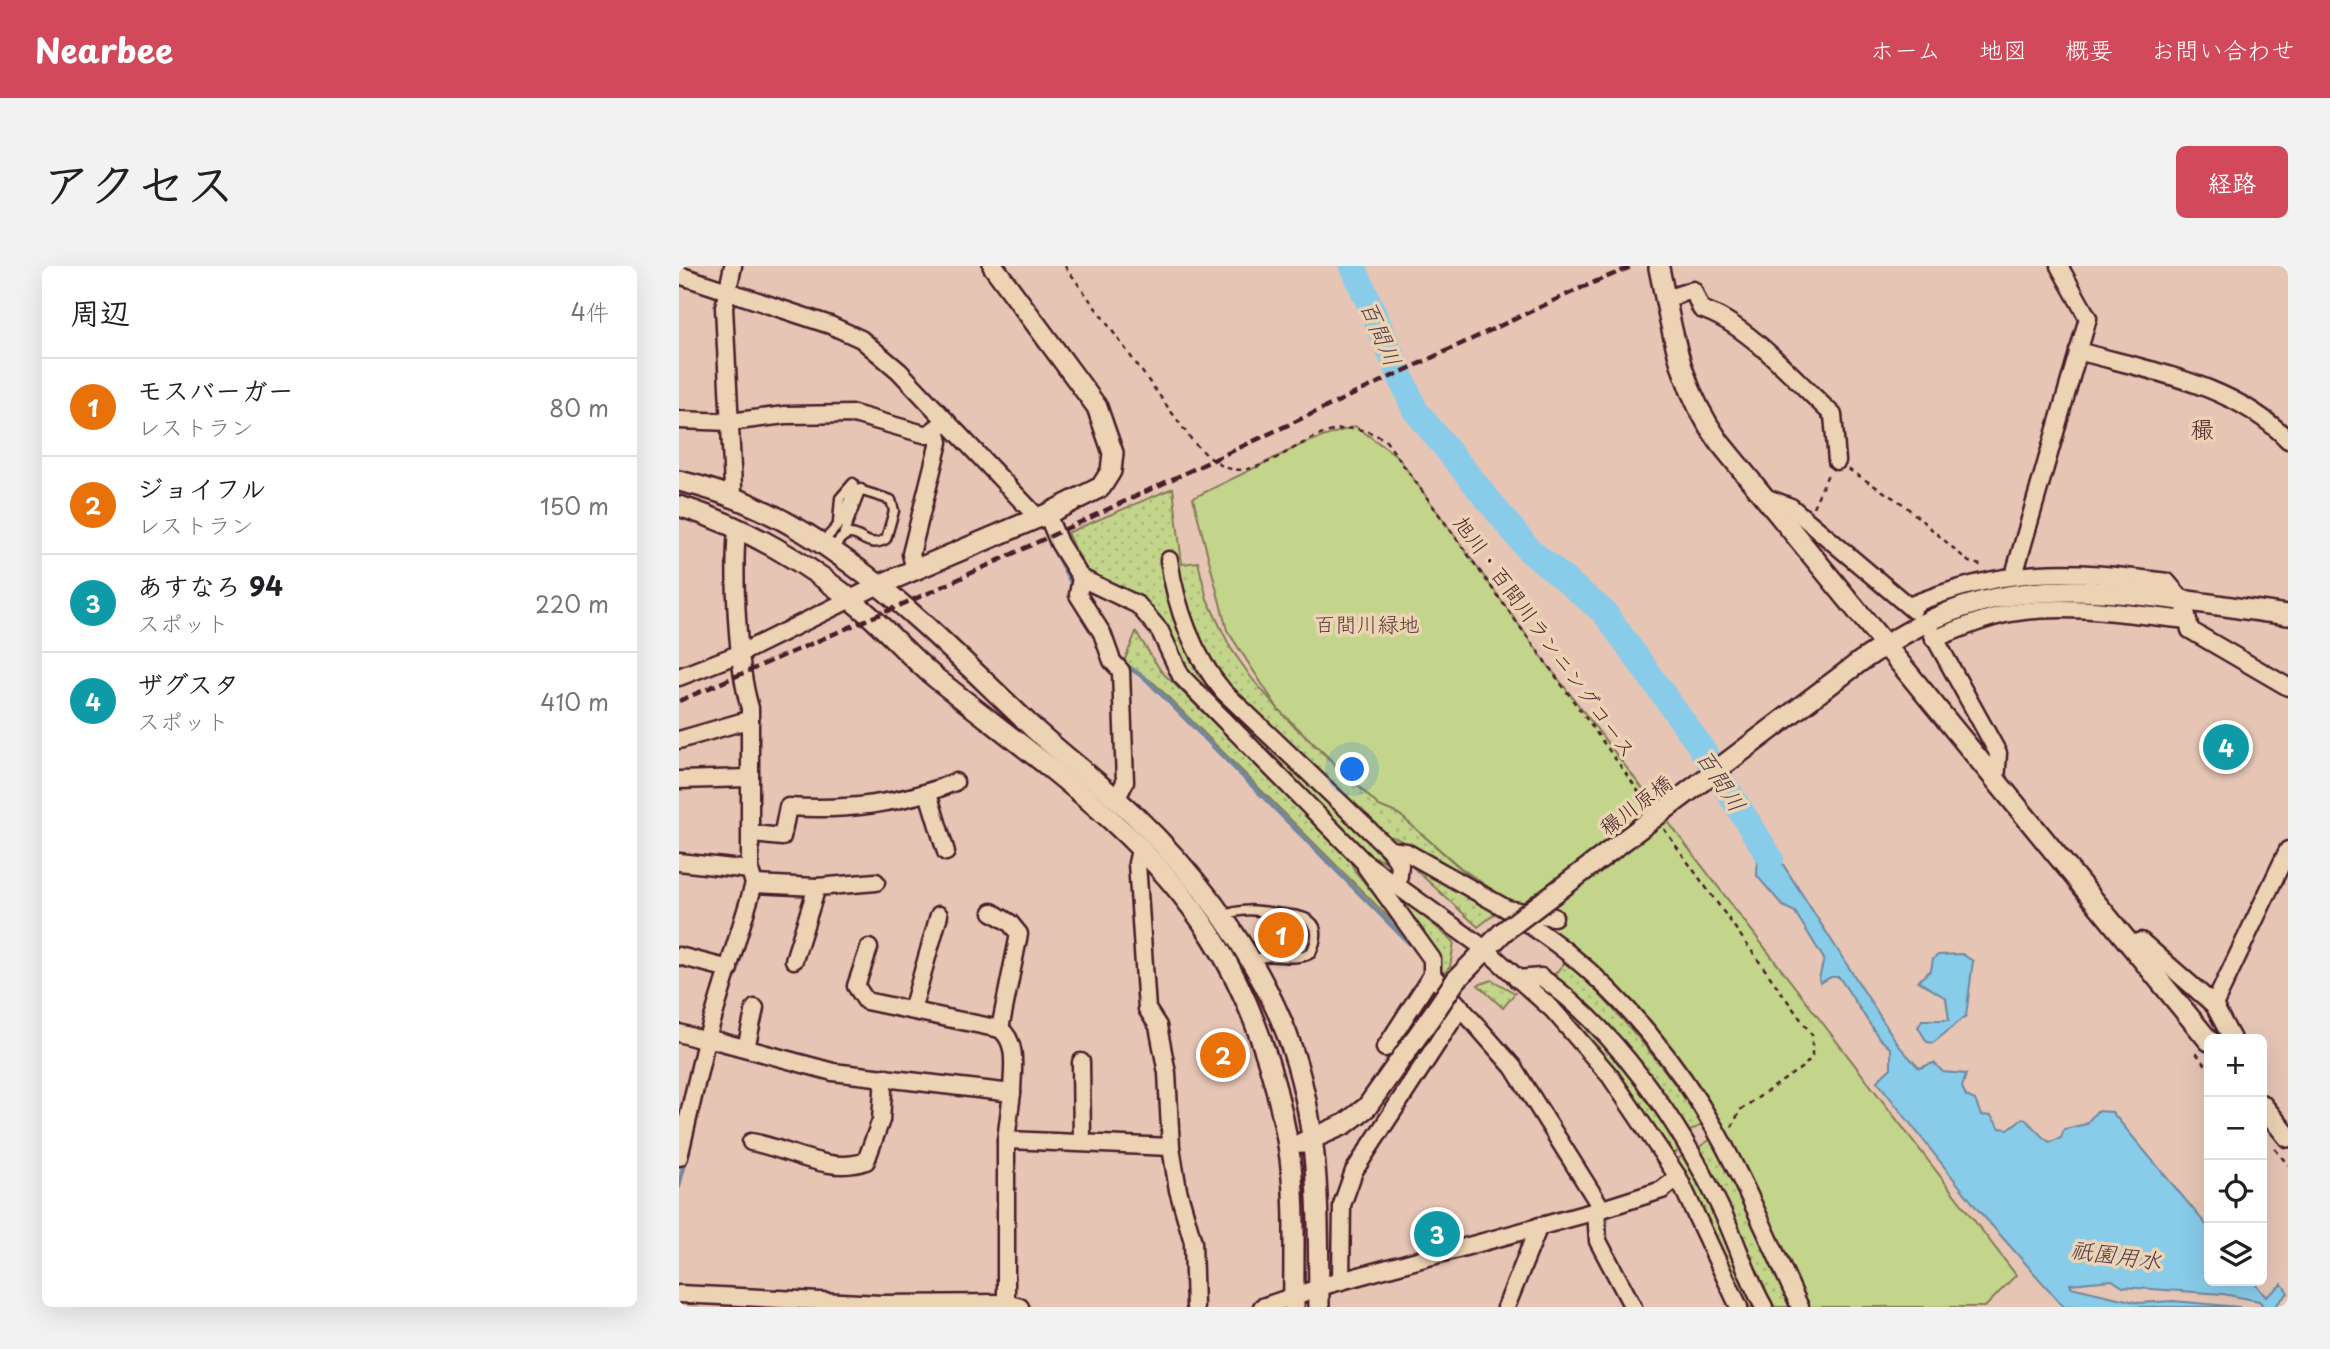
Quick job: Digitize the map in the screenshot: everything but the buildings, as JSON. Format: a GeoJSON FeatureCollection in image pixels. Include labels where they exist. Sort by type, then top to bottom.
{"type":"FeatureCollection","features":[{"type":"Feature","properties":{"kind":"street"},"geometry":{"type":"LineString","coordinates":[[730,498],[727,298],[733,266]]}},
{"type":"Feature","properties":{"kind":"street"},"geometry":{"type":"LineString","coordinates":[[679,677],[741,653],[879,585],[1042,516],[1101,487],[1111,471],[1113,453],[1097,407],[993,266]]}},
{"type":"Feature","properties":{"kind":"street"},"geometry":{"type":"LineString","coordinates":[[2008,575],[2088,318],[2059,266]]}},
{"type":"Feature","properties":{"kind":"street"},"geometry":{"type":"LineString","coordinates":[[1659,268],[1674,349],[1691,398],[1720,443],[2204,1035]]}},
{"type":"Feature","properties":{"kind":"street"},"geometry":{"type":"LineString","coordinates":[[679,275],[727,298],[830,325],[861,339],[898,371],[941,425],[1042,516],[1059,543],[1102,633],[1112,661],[1121,671],[1125,782],[1116,800]]}},
{"type":"Feature","properties":{"kind":"street"},"geometry":{"type":"LineString","coordinates":[[1665,299],[1693,290],[1701,309],[1714,313],[1746,335],[1833,415],[1836,461]]}},
{"type":"Feature","properties":{"kind":"street"},"geometry":{"type":"LineString","coordinates":[[2078,351],[2207,386],[2275,426],[2288,440]]}},
{"type":"Feature","properties":{"kind":"street"},"geometry":{"type":"LineString","coordinates":[[679,420],[730,422],[785,415],[854,414],[927,435],[941,425]]}},
{"type":"Feature","properties":{"kind":"street"},"geometry":{"type":"LineString","coordinates":[[915,570],[911,554],[941,425]]}},
{"type":"Feature","properties":{"kind":"street"},"geometry":{"type":"LineString","coordinates":[[679,481],[773,515],[826,547],[879,585],[1116,800],[1198,885],[1222,916],[1250,962],[1284,1027],[1315,1138],[1319,1307]]}},
{"type":"Feature","properties":{"kind":"street"},"geometry":{"type":"LineString","coordinates":[[1761,496],[1791,507],[1911,608],[1941,593],[2008,575],[2085,572],[2167,582],[2185,611],[2190,630],[2288,687]]}},
{"type":"Feature","properties":{"kind":"street"},"geometry":{"type":"LineString","coordinates":[[679,506],[774,548],[851,600],[935,677],[1023,745],[1140,849],[1185,899],[1206,928],[1243,993],[1279,1100],[1289,1147],[1294,1302]]}},
{"type":"Feature","properties":{"kind":"street"},"geometry":{"type":"LineString","coordinates":[[680,1148],[706,1039],[729,969],[752,877],[748,720],[750,708],[744,686],[741,653],[737,530]]}},
{"type":"Feature","properties":{"kind":"street"},"geometry":{"type":"LineString","coordinates":[[1169,560],[1177,595],[1206,671],[1243,711],[1390,849],[1400,865],[1398,884]]}},
{"type":"Feature","properties":{"kind":"street"},"geometry":{"type":"LineString","coordinates":[[1079,587],[1138,605],[1160,631],[1181,676],[1364,862],[1485,949],[1553,1010],[1610,1076],[1678,1177],[1739,1307]]}},
{"type":"Feature","properties":{"kind":"street","name":"穝川原橋"},"geometry":{"type":"LineString","coordinates":[[1289,1147],[1345,1124],[1367,1107],[1457,980],[1503,932],[1861,661],[1905,631],[1955,610],[2027,592],[2080,591],[2185,611],[2288,615]]}},
{"type":"Feature","properties":{"kind":"street"},"geometry":{"type":"LineString","coordinates":[[1996,782],[1998,754],[1933,636],[1982,621],[2035,610],[2185,611]]}},
{"type":"Feature","properties":{"kind":"street"},"geometry":{"type":"LineString","coordinates":[[679,740],[748,720]]}},
{"type":"Feature","properties":{"kind":"street"},"geometry":{"type":"LineString","coordinates":[[679,780],[749,778]]}},
{"type":"Feature","properties":{"kind":"street"},"geometry":{"type":"LineString","coordinates":[[753,834],[782,837],[788,807],[814,809],[898,800],[928,793],[955,782]]}},
{"type":"Feature","properties":{"kind":"street"},"geometry":{"type":"LineString","coordinates":[[928,793],[946,852]]}},
{"type":"Feature","properties":{"kind":"street"},"geometry":{"type":"LineString","coordinates":[[1140,849],[1137,863],[1147,1009],[1158,1026],[1167,1073],[1171,1147],[1178,1190],[1193,1242],[1195,1307]]}},
{"type":"Feature","properties":{"kind":"street"},"geometry":{"type":"LineString","coordinates":[[1390,849],[1406,852],[1507,909],[1569,953],[1614,996],[1657,1044],[1714,1127],[1800,1307]]}},
{"type":"Feature","properties":{"kind":"street"},"geometry":{"type":"LineString","coordinates":[[2214,1005],[2288,850]]}},
{"type":"Feature","properties":{"kind":"street"},"geometry":{"type":"LineString","coordinates":[[679,862],[817,887],[876,882]]}},
{"type":"Feature","properties":{"kind":"street"},"geometry":{"type":"LineString","coordinates":[[1364,862],[1370,876],[1431,959],[1432,975],[1385,1048]]}},
{"type":"Feature","properties":{"kind":"street"},"geometry":{"type":"LineString","coordinates":[[793,960],[817,887]]}},
{"type":"Feature","properties":{"kind":"street"},"geometry":{"type":"LineString","coordinates":[[1507,909],[1554,917]]}},
{"type":"Feature","properties":{"kind":"street"},"geometry":{"type":"LineString","coordinates":[[992,912],[1010,923],[1019,934],[1000,1029]]}},
{"type":"Feature","properties":{"kind":"street"},"geometry":{"type":"LineString","coordinates":[[912,1010],[939,915]]}},
{"type":"Feature","properties":{"kind":"street"},"geometry":{"type":"LineString","coordinates":[[2129,945],[2141,941],[2214,1005],[2229,1034]]}},
{"type":"Feature","properties":{"kind":"street"},"geometry":{"type":"LineString","coordinates":[[679,1294],[765,1302],[880,1306],[1013,1305],[1006,1140],[1012,1093],[1013,1048],[1008,1035],[1000,1029],[866,1001],[856,986],[869,948]]}},
{"type":"Feature","properties":{"kind":"street"},"geometry":{"type":"LineString","coordinates":[[679,956],[729,969]]}},
{"type":"Feature","properties":{"kind":"street"},"geometry":{"type":"LineString","coordinates":[[1432,975],[1513,1067],[1602,1209],[1598,1241],[1633,1307]]}},
{"type":"Feature","properties":{"kind":"street"},"geometry":{"type":"LineString","coordinates":[[1517,979],[1541,977],[1570,998],[1602,1032],[1658,1101],[1690,1148],[1720,1207],[1751,1284],[1764,1307]]}},
{"type":"Feature","properties":{"kind":"street"},"geometry":{"type":"LineString","coordinates":[[1341,1281],[1342,1205],[1354,1171],[1461,1007]]}},
{"type":"Feature","properties":{"kind":"street"},"geometry":{"type":"LineString","coordinates":[[746,1048],[755,1008]]}},
{"type":"Feature","properties":{"kind":"street"},"geometry":{"type":"LineString","coordinates":[[679,1033],[833,1072],[1012,1093]]}},
{"type":"Feature","properties":{"kind":"street"},"geometry":{"type":"LineString","coordinates":[[1080,1062],[1083,1140]]}},
{"type":"Feature","properties":{"kind":"street"},"geometry":{"type":"LineString","coordinates":[[751,1142],[772,1145],[803,1158],[854,1166],[866,1161],[881,1120],[884,1077]]}},
{"type":"Feature","properties":{"kind":"street"},"geometry":{"type":"LineString","coordinates":[[2267,1111],[2288,1137]]}},
{"type":"Feature","properties":{"kind":"street"},"geometry":{"type":"LineString","coordinates":[[1006,1140],[1083,1140],[1171,1147]]}},
{"type":"Feature","properties":{"kind":"street"},"geometry":{"type":"LineString","coordinates":[[1262,1307],[1294,1302],[1319,1287],[1602,1209],[1662,1190],[1678,1177]]}},
{"type":"Feature","properties":{"kind":"street"},"geometry":{"type":"LineString","coordinates":[[1506,1307],[1539,1226]]}},
{"type":"Feature","properties":{"kind":"lane"},"geometry":{"type":"LineString","coordinates":[[838,525],[839,498],[853,483]]}},
{"type":"Feature","properties":{"kind":"lane"},"geometry":{"type":"LineString","coordinates":[[826,547],[844,533],[861,489]]}},
{"type":"Feature","properties":{"kind":"lane"},"geometry":{"type":"LineString","coordinates":[[826,547],[851,494],[861,489],[894,503],[888,536],[882,541],[873,543],[844,533]]}},
{"type":"Feature","properties":{"kind":"lane"},"geometry":{"type":"LineString","coordinates":[[1222,916],[1241,909],[1305,916],[1314,923],[1317,933],[1311,953],[1303,958],[1267,954],[1250,962]]}},
{"type":"Feature","properties":{"kind":"path","name":"旭川・百間川ランニングコース"},"geometry":{"type":"LineString","coordinates":[[1065,266],[1194,443],[1220,465],[1238,470],[1255,467],[1337,428],[1355,426],[1371,431],[1386,441],[1651,809]]}},
{"type":"Feature","properties":{"kind":"path"},"geometry":{"type":"LineString","coordinates":[[1805,519],[1836,461],[1903,504],[1969,562],[1995,568],[2008,575]]}},
{"type":"Feature","properties":{"kind":"path"},"geometry":{"type":"LineString","coordinates":[[1661,825],[1812,1035],[1812,1056],[1804,1066],[1740,1110],[1733,1121],[1731,1137]]}},
{"type":"Feature","properties":{"kind":"green space","name":"百間川緑地"},"geometry":{"type":"Polygon","coordinates":[[[1355,426],[1397,456],[1550,668],[2016,1275],[1985,1307],[1806,1307],[1656,1036],[1511,903],[1461,868],[1399,814],[1379,806],[1279,710],[1227,630],[1193,498],[1305,443],[1355,426]]]}},
{"type":"Feature","properties":{"kind":"green space"},"geometry":{"type":"Polygon","coordinates":[[[1173,488],[1182,564],[1198,562],[1207,599],[1230,647],[1253,680],[1289,721],[1379,806],[1399,814],[1486,891],[1485,893],[1396,838],[1378,834],[1227,690],[1168,587],[1187,650],[1199,676],[1367,839],[1386,862],[1368,854],[1187,669],[1159,618],[1086,569],[1067,533],[1173,488]]]}},
{"type":"Feature","properties":{"kind":"green space"},"geometry":{"type":"Polygon","coordinates":[[[1136,632],[1161,671],[1345,851],[1355,871],[1410,939],[1155,684],[1124,662],[1136,632]]]}},
{"type":"Feature","properties":{"kind":"green space"},"geometry":{"type":"Polygon","coordinates":[[[1405,860],[1497,912],[1478,927],[1405,860]]]}},
{"type":"Feature","properties":{"kind":"green space"},"geometry":{"type":"Polygon","coordinates":[[[1389,887],[1454,942],[1450,967],[1444,973],[1438,968],[1389,887]]]}},
{"type":"Feature","properties":{"kind":"green space"},"geometry":{"type":"Polygon","coordinates":[[[1566,961],[1639,1039],[1703,1124],[1685,1134],[1571,993],[1553,976],[1566,961]]]}},
{"type":"Feature","properties":{"kind":"green space"},"geometry":{"type":"Polygon","coordinates":[[[1492,980],[1515,993],[1503,1008],[1478,985],[1492,980]]]}},
{"type":"Feature","properties":{"kind":"green space"},"geometry":{"type":"Polygon","coordinates":[[[1554,994],[1604,1042],[1682,1149],[1674,1154],[1598,1050],[1551,998],[1554,994]]]}},
{"type":"Feature","properties":{"kind":"green space"},"geometry":{"type":"Polygon","coordinates":[[[1713,1138],[1794,1307],[1771,1307],[1696,1149],[1713,1138]]]}},
{"type":"Feature","properties":{"kind":"green space"},"geometry":{"type":"Polygon","coordinates":[[[1685,1155],[1722,1226],[1755,1307],[1746,1307],[1691,1186],[1675,1160],[1685,1155]]]}},
{"type":"Feature","properties":{"kind":"water","name":"祇園用水"},"geometry":{"type":"Polygon","coordinates":[[[1761,830],[1899,1046],[1919,1068],[1934,1063],[1943,1072],[1966,1074],[1962,1087],[1966,1096],[1975,1100],[1981,1115],[1991,1116],[2000,1128],[2008,1129],[2023,1118],[2050,1142],[2061,1138],[2064,1129],[2086,1124],[2097,1111],[2112,1112],[2204,1222],[2204,1286],[2257,1286],[2266,1297],[2282,1284],[2288,1293],[2274,1307],[2264,1307],[2259,1301],[2223,1294],[2123,1287],[2112,1280],[2070,1284],[2071,1287],[2139,1303],[2173,1301],[2240,1307],[2064,1307],[1979,1211],[1877,1081],[1891,1068],[1891,1049],[1879,1038],[1839,977],[1831,977],[1820,983],[1824,959],[1795,912],[1783,906],[1757,876],[1758,850],[1748,832],[1761,830]]]}},
{"type":"Feature","properties":{"kind":"water"},"geometry":{"type":"Polygon","coordinates":[[[1962,954],[1973,961],[1966,1016],[1933,1043],[1927,1042],[1918,1027],[1922,1020],[1949,1020],[1946,998],[1918,981],[1931,970],[1933,959],[1938,955],[1962,954]]]}},
{"type":"Feature","properties":{"kind":"waterway","name":"百間川"},"geometry":{"type":"LineString","coordinates":[[1353,266],[1415,410],[1529,550],[1604,612],[1696,740],[1771,859]]}},
{"type":"Feature","properties":{"kind":"waterway"},"geometry":{"type":"LineString","coordinates":[[693,288],[721,298]]}},
{"type":"Feature","properties":{"kind":"waterway"},"geometry":{"type":"LineString","coordinates":[[729,301],[768,312]]}},
{"type":"Feature","properties":{"kind":"waterway"},"geometry":{"type":"LineString","coordinates":[[1050,543],[1074,588]]}},
{"type":"Feature","properties":{"kind":"waterway"},"geometry":{"type":"LineString","coordinates":[[1124,664],[1146,679],[1409,943]]}},
{"type":"Feature","properties":{"kind":"waterway"},"geometry":{"type":"LineString","coordinates":[[758,812],[758,827]]}},
{"type":"Feature","properties":{"kind":"waterway"},"geometry":{"type":"LineString","coordinates":[[679,1187],[685,1158]]}},
{"type":"Feature","properties":{"kind":"waterway"},"geometry":{"type":"LineString","coordinates":[[1605,1236],[1607,1213]]}},
{"type":"Feature","properties":{"kind":"railway"},"geometry":{"type":"LineString","coordinates":[[679,701],[933,591],[1633,266]]}},
{"type":"Feature","properties":{"kind":"place","name":"ザグスタ"},"geometry":{"type":"Point","coordinates":[2226,747]}},
{"type":"Feature","properties":{"kind":"place","name":"モスバーガー"},"geometry":{"type":"Point","coordinates":[1281,935]}},
{"type":"Feature","properties":{"kind":"place","name":"ジョイフル"},"geometry":{"type":"Point","coordinates":[1223,1055]}},
{"type":"Feature","properties":{"kind":"place","name":"あすなろ 94"},"geometry":{"type":"Point","coordinates":[1437,1234]}},
{"type":"Feature","properties":{"kind":"district","name":"穝"},"geometry":{"type":"Point","coordinates":[2202,428]}}]}
